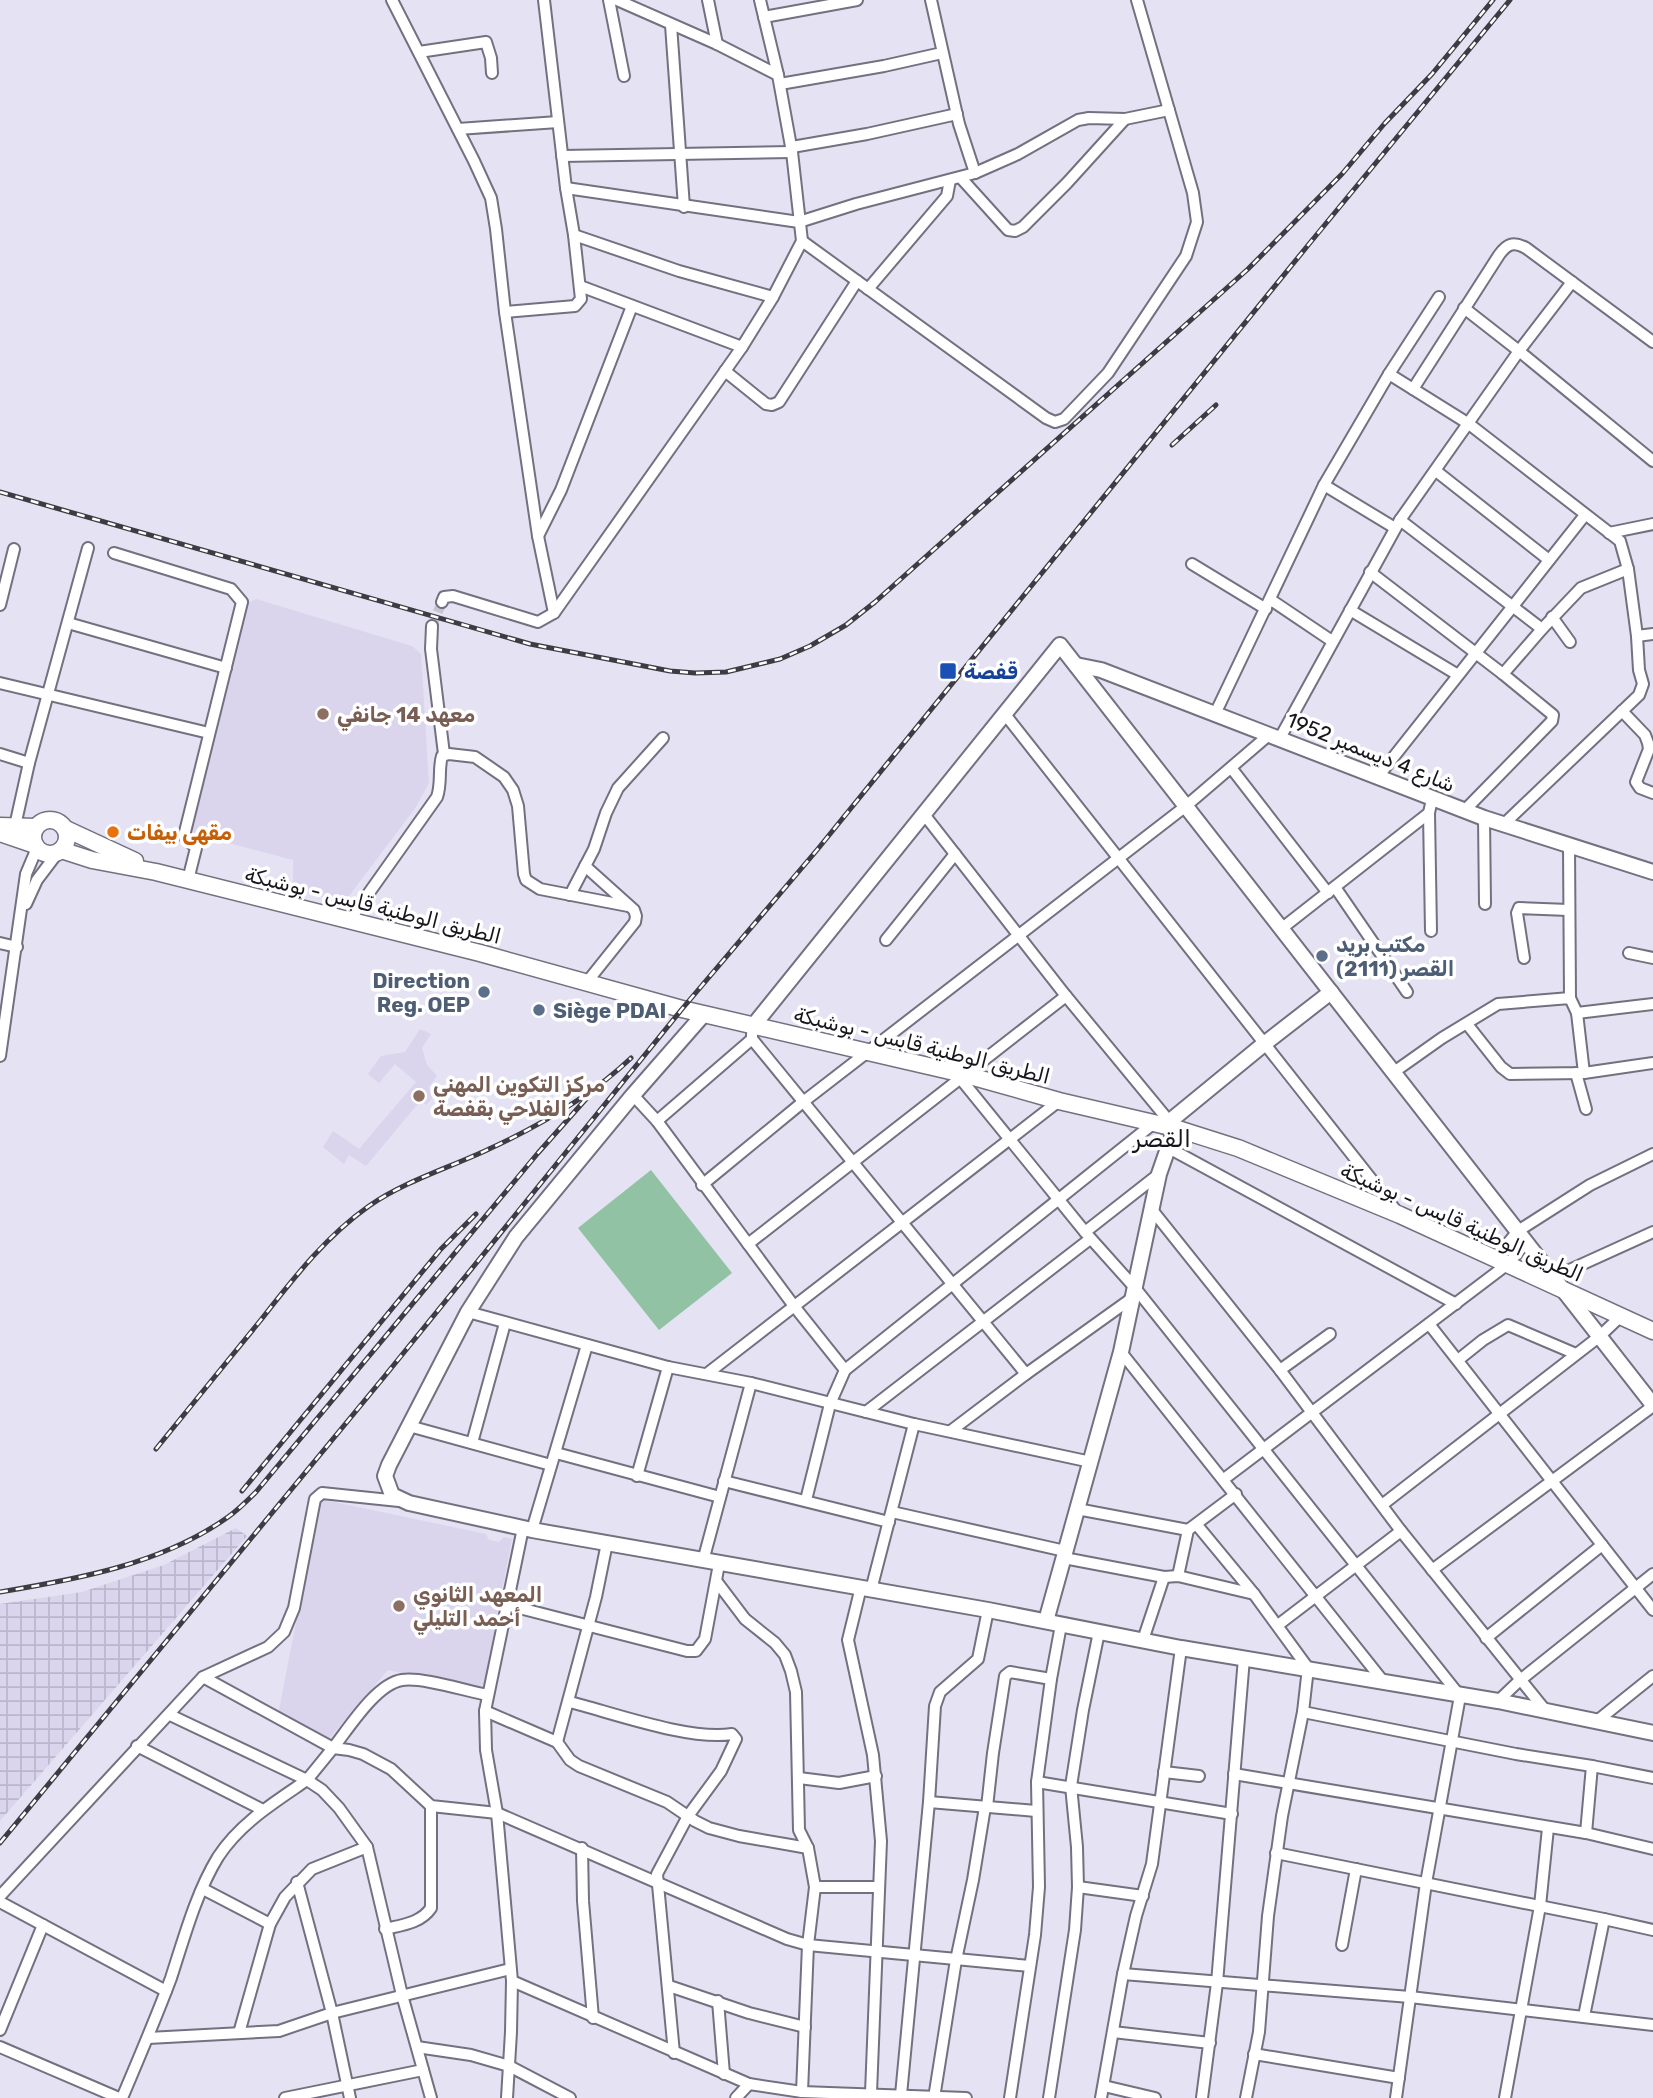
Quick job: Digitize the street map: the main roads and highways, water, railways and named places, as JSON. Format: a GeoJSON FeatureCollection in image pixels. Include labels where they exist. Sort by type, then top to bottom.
{"type":"FeatureCollection","features":[{"type":"Feature","properties":{"kind":"main road"},"geometry":{"type":"LineString","coordinates":[[5,828],[47,854],[60,851],[67,841],[66,829],[54,820],[44,821],[33,832],[36,847]]}},
{"type":"Feature","properties":{"kind":"main road"},"geometry":{"type":"LineString","coordinates":[[5,828],[37,827]]}},
{"type":"Feature","properties":{"kind":"main road","name":"الطريق الوطنية قابس - بوشبكة"},"geometry":{"type":"LineString","coordinates":[[66,829],[156,872]]}},
{"type":"Feature","properties":{"kind":"main road","name":"الطريق الوطنية قابس - بوشبكة"},"geometry":{"type":"LineString","coordinates":[[60,851],[156,872],[587,982],[704,1014],[752,1032],[867,1053],[1165,1125],[1238,1148],[1400,1215],[1651,1327]]}},
{"type":"Feature","properties":{"kind":"tunnel"},"geometry":{"type":"LineString","coordinates":[[432,626],[442,602]]}},
{"type":"Feature","properties":{"kind":"railway"},"geometry":{"type":"LineString","coordinates":[[0,492],[530,644],[670,671],[695,673],[726,672],[780,659],[810,646],[846,625],[875,602],[1248,269],[1342,174],[1385,123],[1432,74],[1493,0]]}},
{"type":"Feature","properties":{"kind":"railway"},"geometry":{"type":"LineString","coordinates":[[0,1843],[384,1377],[682,1009],[817,850],[1510,0]]}},
{"type":"Feature","properties":{"kind":"railway"},"geometry":{"type":"LineString","coordinates":[[1172,445],[1216,405]]}},
{"type":"Feature","properties":{"kind":"railway"},"geometry":{"type":"LineString","coordinates":[[156,1449],[297,1274],[353,1218],[397,1189],[489,1149],[545,1120],[599,1085],[631,1058]]}},
{"type":"Feature","properties":{"kind":"railway"},"geometry":{"type":"LineString","coordinates":[[0,1592],[89,1575],[147,1558],[176,1547],[228,1517],[256,1492],[538,1153],[594,1090]]}},
{"type":"Feature","properties":{"kind":"railway"},"geometry":{"type":"LineString","coordinates":[[242,1491],[441,1249],[476,1214]]}},
{"type":"Feature","properties":{"kind":"place","name":"قفصة"},"geometry":{"type":"Point","coordinates":[948,671]}},
{"type":"Feature","properties":{"kind":"place","name":"معهد 14 جانفي"},"geometry":{"type":"Point","coordinates":[323,714]}},
{"type":"Feature","properties":{"kind":"place","name":"مقهى بيفات"},"geometry":{"type":"Point","coordinates":[113,832]}},
{"type":"Feature","properties":{"kind":"place","name":"مكتب بريد القصر (2111)"},"geometry":{"type":"Point","coordinates":[1322,956]}},
{"type":"Feature","properties":{"kind":"place","name":"Direction Reg. OEP"},"geometry":{"type":"Point","coordinates":[484,992]}},
{"type":"Feature","properties":{"kind":"place","name":"Siège PDAI"},"geometry":{"type":"Point","coordinates":[539,1010]}},
{"type":"Feature","properties":{"kind":"place","name":"مركز التكوين المهني الفلاحي بقفصة"},"geometry":{"type":"Point","coordinates":[419,1096]}},
{"type":"Feature","properties":{"kind":"place","name":"المعهد الثانوي أحمد التليلي"},"geometry":{"type":"Point","coordinates":[399,1606]}},
{"type":"Feature","properties":{"kind":"district","name":"القصر"},"geometry":{"type":"Point","coordinates":[1162,1139]}}]}
